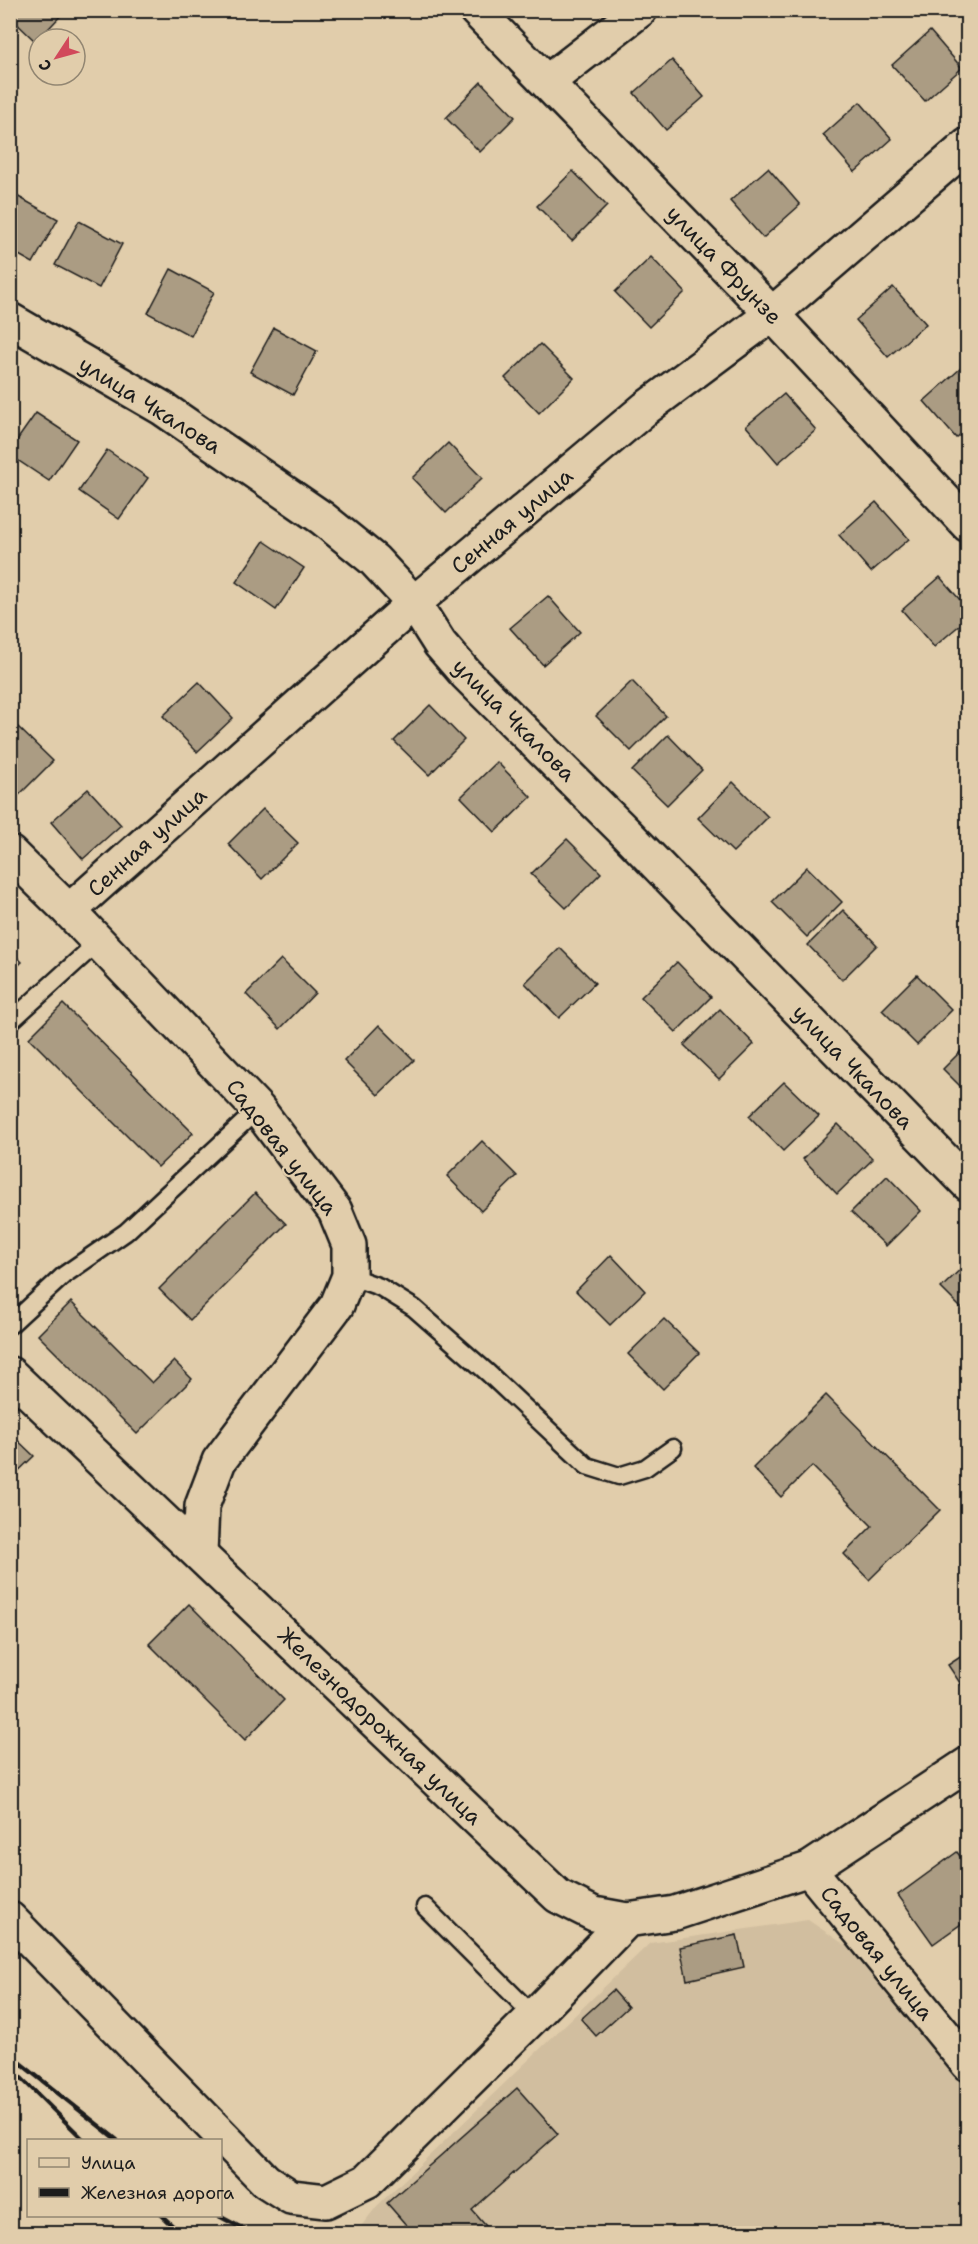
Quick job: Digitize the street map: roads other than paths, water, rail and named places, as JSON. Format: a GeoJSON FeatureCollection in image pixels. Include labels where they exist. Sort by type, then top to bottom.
{"type":"FeatureCollection","features":[{"type":"Feature","properties":{"kind":"street","name":"улица Фрунзе"},"geometry":{"type":"LineString","coordinates":[[476,10],[772,314],[968,525]]}},
{"type":"Feature","properties":{"kind":"street"},"geometry":{"type":"LineString","coordinates":[[547,82],[640,10]]}},
{"type":"Feature","properties":{"kind":"street","name":"Сенная улица"},"geometry":{"type":"LineString","coordinates":[[69,911],[414,603],[646,408],[772,314],[968,145]]}},
{"type":"Feature","properties":{"kind":"street","name":"улица Чкалова"},"geometry":{"type":"LineString","coordinates":[[10,320],[162,408],[322,518],[374,560],[414,603],[440,644],[466,674],[627,834],[968,1184]]}},
{"type":"Feature","properties":{"kind":"street","name":"Садовая улица"},"geometry":{"type":"LineString","coordinates":[[10,853],[69,911],[258,1109],[335,1211],[349,1245],[349,1276],[337,1305],[219,1461],[202,1506],[200,1553]]}},
{"type":"Feature","properties":{"kind":"street","name":"Железнодорожная улица"},"geometry":{"type":"LineString","coordinates":[[10,1374],[558,1896],[594,1914],[627,1920],[675,1913],[809,1869],[968,1764]]}},
{"type":"Feature","properties":{"kind":"street","name":"Садовая улица"},"geometry":{"type":"LineString","coordinates":[[809,1869],[968,2064]]}},
{"type":"Feature","properties":{"kind":"street"},"geometry":{"type":"LineString","coordinates":[[10,1918],[266,2181],[291,2197],[326,2201],[367,2181],[534,2016],[627,1920]]}},
{"type":"Feature","properties":{"kind":"lane"},"geometry":{"type":"LineString","coordinates":[[10,1022],[98,942]]}},
{"type":"Feature","properties":{"kind":"lane"},"geometry":{"type":"LineString","coordinates":[[10,1325],[64,1275],[126,1232],[258,1109]]}},
{"type":"Feature","properties":{"kind":"lane"},"geometry":{"type":"LineString","coordinates":[[349,1276],[380,1287],[414,1308],[488,1373],[587,1466],[619,1476],[645,1468],[673,1448]]}},
{"type":"Feature","properties":{"kind":"lane"},"geometry":{"type":"LineString","coordinates":[[425,1907],[534,2016]]}},
{"type":"Feature","properties":{"kind":"railway"},"geometry":{"type":"LineString","coordinates":[[10,2055],[116,2139]]}},
{"type":"Feature","properties":{"kind":"railway"},"geometry":{"type":"LineString","coordinates":[[10,2067],[83,2139]]}},
{"type":"Feature","properties":{"kind":"railway"},"geometry":{"type":"LineString","coordinates":[[163,2217],[181,2234]]}},
{"type":"Feature","properties":{"kind":"railway"},"geometry":{"type":"LineString","coordinates":[[221,2217],[253,2234]]}}]}
